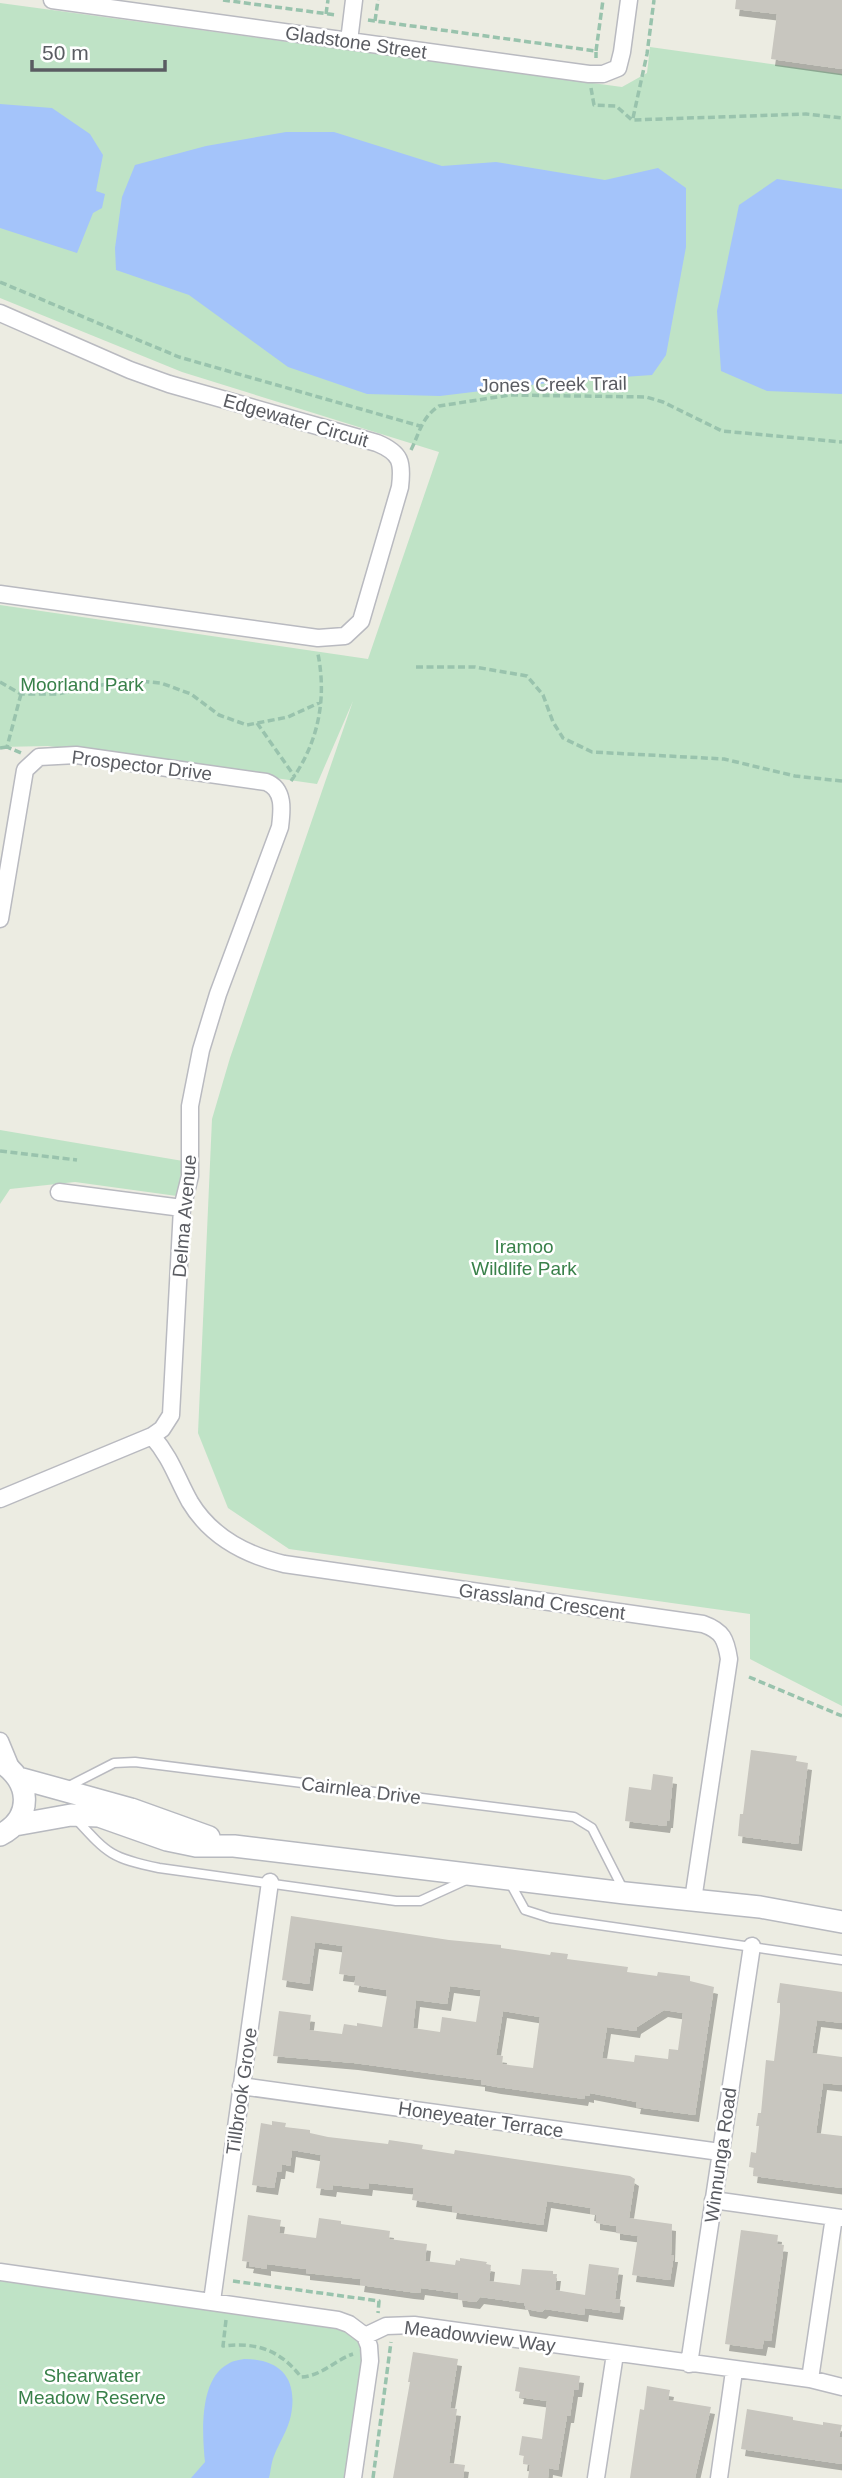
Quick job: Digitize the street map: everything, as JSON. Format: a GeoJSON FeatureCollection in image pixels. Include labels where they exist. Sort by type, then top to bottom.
{"type":"FeatureCollection","features":[{"type":"Feature","properties":{"kind":"street","name":"Gladstone Street"},"geometry":{"type":"LineString","coordinates":[[52,0],[82,2],[589,75],[603,75],[618,68],[629,0]]}},
{"type":"Feature","properties":{"kind":"street"},"geometry":{"type":"LineString","coordinates":[[349,41],[355,0]]}},
{"type":"Feature","properties":{"kind":"street","name":"Edgewater Circuit"},"geometry":{"type":"LineString","coordinates":[[0,313],[130,370],[169,384],[377,443],[397,456],[402,470],[400,487],[361,621],[345,636],[318,638],[0,594]]}},
{"type":"Feature","properties":{"kind":"street","name":"Prospector Drive"},"geometry":{"type":"LineString","coordinates":[[0,919],[25,771],[39,757],[76,755],[266,782],[274,784],[280,797]]}},
{"type":"Feature","properties":{"kind":"street","name":"Delma Avenue"},"geometry":{"type":"LineString","coordinates":[[152,1436],[162,1429],[171,1415],[182,1208],[190,1176],[190,1106],[201,1050],[230,959],[279,827],[282,810],[280,797]]}},
{"type":"Feature","properties":{"kind":"street"},"geometry":{"type":"LineString","coordinates":[[59,1192],[182,1208]]}},
{"type":"Feature","properties":{"kind":"street"},"geometry":{"type":"LineString","coordinates":[[0,1499],[152,1436]]}},
{"type":"Feature","properties":{"kind":"street","name":"Grassland Crescent"},"geometry":{"type":"LineString","coordinates":[[152,1436],[172,1462],[191,1505],[209,1526],[231,1544],[255,1557],[284,1564],[703,1624],[718,1629],[726,1640],[729,1660],[692,1900]]}},
{"type":"Feature","properties":{"kind":"street"},"geometry":{"type":"LineString","coordinates":[[0,1741],[10,1770],[24,1790],[22,1814],[4,1834]]}},
{"type":"Feature","properties":{"kind":"street"},"geometry":{"type":"LineString","coordinates":[[10,1770],[61,1790],[131,1809],[234,1846]]}},
{"type":"Feature","properties":{"kind":"street"},"geometry":{"type":"LineString","coordinates":[[4,1834],[71,1815],[99,1816],[167,1840],[196,1846],[234,1846],[760,1907],[842,1922]]}},
{"type":"Feature","properties":{"kind":"street","name":"Tillbrook Grove"},"geometry":{"type":"LineString","coordinates":[[212,2301],[270,1882]]}},
{"type":"Feature","properties":{"kind":"street","name":"Winnunga Road"},"geometry":{"type":"LineString","coordinates":[[690,2364],[752,1946]]}},
{"type":"Feature","properties":{"kind":"street","name":"Honeyeater Terrace"},"geometry":{"type":"LineString","coordinates":[[242,2085],[720,2152]]}},
{"type":"Feature","properties":{"kind":"street"},"geometry":{"type":"LineString","coordinates":[[713,2200],[838,2218],[810,2379]]}},
{"type":"Feature","properties":{"kind":"street"},"geometry":{"type":"LineString","coordinates":[[0,2272],[212,2301],[338,2320],[349,2324],[365,2336],[370,2361],[353,2478]]}},
{"type":"Feature","properties":{"kind":"street","name":"Meadowview Way"},"geometry":{"type":"LineString","coordinates":[[365,2336],[386,2326],[414,2325],[734,2371],[810,2379],[842,2387]]}},
{"type":"Feature","properties":{"kind":"street"},"geometry":{"type":"LineString","coordinates":[[596,2478],[615,2354]]}},
{"type":"Feature","properties":{"kind":"street"},"geometry":{"type":"LineString","coordinates":[[719,2478],[734,2371]]}},
{"type":"Feature","properties":{"kind":"lane","name":"Cairnlea Drive"},"geometry":{"type":"LineString","coordinates":[[61,1790],[114,1763],[135,1762],[574,1817],[592,1828],[625,1893]]}},
{"type":"Feature","properties":{"kind":"lane"},"geometry":{"type":"LineString","coordinates":[[71,1815],[111,1855],[129,1862],[203,1875],[420,1901],[475,1876]]}},
{"type":"Feature","properties":{"kind":"lane"},"geometry":{"type":"LineString","coordinates":[[508,1879],[525,1910],[550,1918],[842,1960]]}},
{"type":"Feature","properties":{"kind":"path"},"geometry":{"type":"LineString","coordinates":[[223,0],[596,51]]}},
{"type":"Feature","properties":{"kind":"path"},"geometry":{"type":"LineString","coordinates":[[326,14],[328,0]]}},
{"type":"Feature","properties":{"kind":"path"},"geometry":{"type":"LineString","coordinates":[[375,21],[378,0]]}},
{"type":"Feature","properties":{"kind":"path"},"geometry":{"type":"LineString","coordinates":[[603,0],[596,63],[589,75],[594,105],[622,108],[632,120]]}},
{"type":"Feature","properties":{"kind":"path"},"geometry":{"type":"LineString","coordinates":[[632,120],[647,54],[654,0]]}},
{"type":"Feature","properties":{"kind":"path"},"geometry":{"type":"LineString","coordinates":[[632,120],[806,114],[842,118]]}},
{"type":"Feature","properties":{"kind":"path"},"geometry":{"type":"LineString","coordinates":[[0,282],[192,362],[420,426],[411,451]]}},
{"type":"Feature","properties":{"kind":"path","name":"Jones Creek Trail"},"geometry":{"type":"LineString","coordinates":[[420,426],[430,412],[439,406],[477,399],[510,395],[627,395],[663,402],[722,431],[842,442]]}},
{"type":"Feature","properties":{"kind":"path"},"geometry":{"type":"LineString","coordinates":[[291,781],[307,757],[317,730],[321,702],[321,670],[317,649]]}},
{"type":"Feature","properties":{"kind":"path"},"geometry":{"type":"LineString","coordinates":[[416,667],[475,667],[527,676],[543,695],[553,722],[563,738],[592,752],[724,759],[795,776],[842,781]]}},
{"type":"Feature","properties":{"kind":"path"},"geometry":{"type":"LineString","coordinates":[[0,682],[21,694],[57,694],[127,680],[161,683],[191,694],[219,715],[247,725],[288,717],[321,702]]}},
{"type":"Feature","properties":{"kind":"path"},"geometry":{"type":"LineString","coordinates":[[7,747],[21,694]]}},
{"type":"Feature","properties":{"kind":"path"},"geometry":{"type":"LineString","coordinates":[[257,723],[295,777]]}},
{"type":"Feature","properties":{"kind":"path"},"geometry":{"type":"LineString","coordinates":[[0,748],[7,747],[23,754]]}},
{"type":"Feature","properties":{"kind":"path"},"geometry":{"type":"LineString","coordinates":[[0,1151],[77,1160]]}},
{"type":"Feature","properties":{"kind":"path"},"geometry":{"type":"LineString","coordinates":[[749,1677],[842,1716]]}},
{"type":"Feature","properties":{"kind":"path"},"geometry":{"type":"LineString","coordinates":[[373,2478],[390,2357]]}},
{"type":"Feature","properties":{"kind":"green space","name":"Iramoo Wildlife Park"},"geometry":{"type":"Polygon","coordinates":[[[0,3],[622,87],[647,73],[650,47],[842,74],[842,1706],[750,1659],[750,1614],[289,1549],[228,1508],[198,1433],[212,1119],[230,1058],[353,701],[317,784],[48,746],[0,747],[0,605],[368,659],[439,452],[182,372],[0,298],[0,3]]]}},
{"type":"Feature","properties":{"kind":"green space"},"geometry":{"type":"Polygon","coordinates":[[[0,1130],[183,1161],[177,1196],[75,1182],[10,1189],[0,1204],[0,1130]]]}},
{"type":"Feature","properties":{"kind":"green space","name":"Shearwater Meadow Reserve"},"geometry":{"type":"Polygon","coordinates":[[[0,2281],[337,2327],[357,2339],[364,2357],[346,2478],[0,2478],[0,2281]]]}},
{"type":"Feature","properties":{"kind":"water"},"geometry":{"type":"Polygon","coordinates":[[[0,104],[52,108],[90,134],[103,155],[96,191],[105,194],[102,208],[93,213],[77,253],[0,228],[0,104]]]}},
{"type":"Feature","properties":{"kind":"water"},"geometry":{"type":"Polygon","coordinates":[[[286,132],[334,132],[442,166],[496,162],[605,180],[658,168],[686,188],[686,247],[666,355],[652,375],[565,381],[440,396],[367,394],[288,367],[189,295],[116,270],[115,248],[122,197],[135,165],[206,146],[286,132]]]}},
{"type":"Feature","properties":{"kind":"water"},"geometry":{"type":"Polygon","coordinates":[[[777,179],[842,189],[842,394],[767,391],[721,371],[717,311],[739,205],[777,179]]]}},
{"type":"Feature","properties":{"kind":"water"},"geometry":{"type":"Polygon","coordinates":[[[244,2359],[277,2367],[289,2381],[292,2391],[290,2421],[273,2459],[269,2478],[191,2478],[205,2462],[204,2408],[212,2382],[228,2364],[244,2359]]]}},
{"type":"Feature","properties":{"kind":"building"},"geometry":{"type":"Polygon","coordinates":[[[736,0],[842,0],[842,69],[771,59],[777,14],[735,9],[736,0]]]}},
{"type":"Feature","properties":{"kind":"building"},"geometry":{"type":"Polygon","coordinates":[[[751,1750],[797,1756],[796,1761],[808,1763],[798,1844],[738,1836],[751,1750]]]}},
{"type":"Feature","properties":{"kind":"building"},"geometry":{"type":"Polygon","coordinates":[[[653,1774],[673,1777],[669,1821],[666,1826],[625,1821],[629,1787],[651,1790],[653,1774]]]}},
{"type":"Feature","properties":{"kind":"building"},"geometry":{"type":"Polygon","coordinates":[[[291,1916],[449,1940],[501,1945],[501,1948],[550,1955],[551,1952],[568,1954],[567,1959],[628,1967],[627,1972],[690,1976],[690,1981],[714,1987],[695,2115],[636,2107],[637,2102],[590,2093],[590,2096],[585,2095],[584,2099],[497,2087],[481,2084],[481,2080],[354,2063],[273,2056],[279,2011],[311,2015],[309,2030],[342,2034],[344,2024],[382,2027],[387,1996],[386,1990],[354,1985],[356,1976],[339,1974],[343,1946],[315,1942],[309,1984],[282,1980],[291,1916]],[[450,1986],[447,2004],[416,2000],[413,2028],[440,2032],[442,2017],[476,2022],[481,1990],[450,1986]],[[664,2010],[637,2027],[636,2031],[607,2027],[602,2058],[634,2062],[635,2055],[668,2059],[669,2049],[678,2050],[683,2013],[664,2010]],[[503,2011],[496,2055],[503,2056],[502,2064],[533,2068],[540,2017],[503,2011]]]}},
{"type":"Feature","properties":{"kind":"building"},"geometry":{"type":"Polygon","coordinates":[[[780,1983],[842,1992],[842,2023],[817,2020],[812,2053],[842,2057],[842,2085],[823,2083],[816,2133],[842,2136],[842,2188],[753,2176],[754,2168],[749,2167],[751,2152],[756,2153],[759,2126],[756,2126],[758,2113],[761,2113],[766,2060],[774,2061],[780,2013],[780,2003],[777,2003],[780,1983]]]}},
{"type":"Feature","properties":{"kind":"building"},"geometry":{"type":"Polygon","coordinates":[[[272,2121],[286,2123],[285,2127],[310,2130],[310,2133],[328,2137],[388,2144],[389,2140],[423,2145],[422,2149],[454,2154],[455,2150],[630,2176],[635,2179],[629,2218],[672,2224],[671,2255],[674,2255],[670,2280],[632,2275],[638,2236],[616,2233],[616,2226],[596,2223],[596,2215],[590,2214],[591,2208],[547,2201],[543,2225],[452,2212],[453,2206],[412,2200],[414,2188],[369,2183],[368,2189],[333,2185],[332,2190],[316,2188],[321,2155],[292,2150],[290,2166],[282,2164],[281,2172],[277,2172],[274,2188],[252,2185],[261,2123],[272,2125],[272,2121]]]}},
{"type":"Feature","properties":{"kind":"building"},"geometry":{"type":"Polygon","coordinates":[[[248,2215],[281,2220],[279,2233],[316,2238],[319,2218],[390,2231],[389,2239],[427,2244],[425,2261],[455,2265],[460,2258],[487,2262],[486,2264],[491,2265],[489,2281],[520,2285],[522,2269],[553,2271],[553,2274],[557,2274],[555,2290],[585,2295],[589,2264],[619,2268],[615,2299],[621,2300],[619,2313],[585,2308],[584,2315],[545,2309],[542,2312],[526,2309],[524,2303],[480,2297],[476,2302],[459,2300],[458,2293],[421,2288],[420,2293],[410,2292],[360,2285],[361,2279],[306,2273],[306,2269],[267,2264],[267,2269],[249,2266],[250,2262],[242,2261],[248,2215]]]}},
{"type":"Feature","properties":{"kind":"building"},"geometry":{"type":"Polygon","coordinates":[[[741,2230],[778,2235],[777,2244],[784,2245],[771,2341],[764,2340],[762,2349],[725,2344],[741,2230]]]}},
{"type":"Feature","properties":{"kind":"building"},"geometry":{"type":"Polygon","coordinates":[[[413,2352],[458,2359],[450,2408],[457,2409],[449,2463],[465,2465],[463,2478],[393,2478],[413,2352]]]}},
{"type":"Feature","properties":{"kind":"building"},"geometry":{"type":"Polygon","coordinates":[[[519,2367],[580,2376],[578,2390],[574,2390],[570,2416],[567,2416],[558,2470],[549,2468],[548,2478],[528,2478],[530,2465],[523,2464],[524,2456],[519,2455],[522,2436],[542,2439],[547,2401],[519,2397],[520,2392],[515,2391],[519,2367]]]}},
{"type":"Feature","properties":{"kind":"building"},"geometry":{"type":"Polygon","coordinates":[[[647,2386],[670,2390],[668,2400],[711,2407],[695,2478],[630,2478],[640,2409],[644,2410],[647,2386]]]}},
{"type":"Feature","properties":{"kind":"building"},"geometry":{"type":"Polygon","coordinates":[[[747,2409],[793,2417],[793,2420],[842,2425],[839,2437],[842,2437],[842,2464],[741,2449],[747,2409]]]}},
{"type":"Feature","properties":{"kind":"park label","name":"Moorland Park"},"geometry":{"type":"Point","coordinates":[82,684]}}]}
